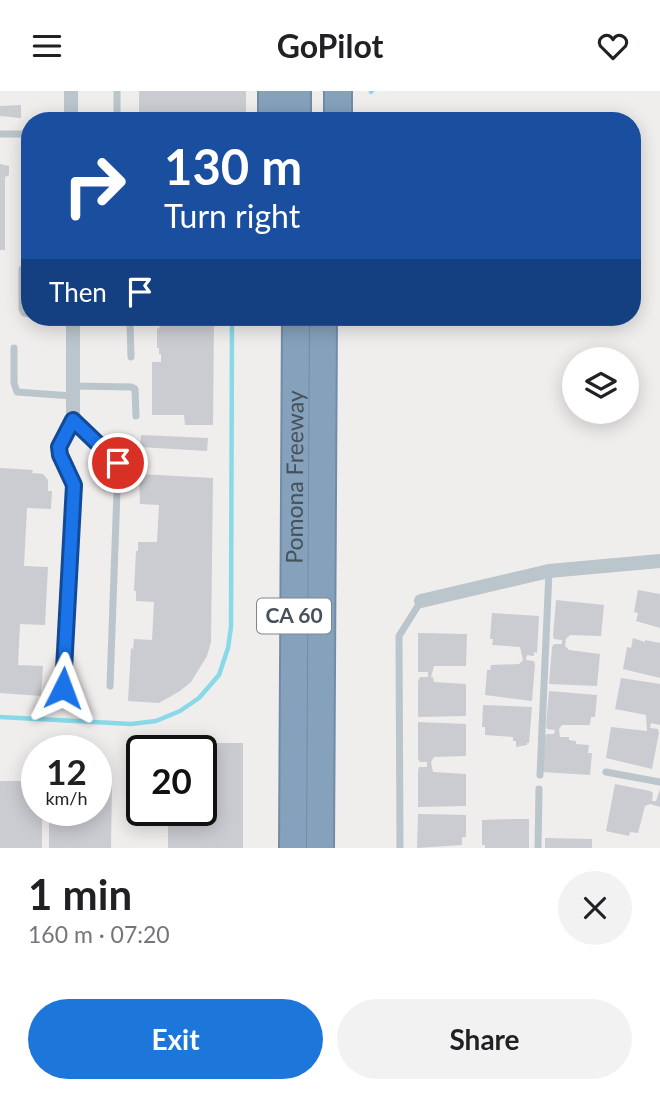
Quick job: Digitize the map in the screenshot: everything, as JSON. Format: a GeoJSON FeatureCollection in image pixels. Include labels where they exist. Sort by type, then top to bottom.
{"type":"FeatureCollection","features":[{"type":"Feature","properties":{"kind":"highway"},"geometry":{"type":"LineString","coordinates":[[272,91],[272,112]]}},
{"type":"Feature","properties":{"kind":"highway"},"geometry":{"type":"LineString","coordinates":[[297,91],[297,112]]}},
{"type":"Feature","properties":{"kind":"highway"},"geometry":{"type":"LineString","coordinates":[[314,91],[314,112]]}},
{"type":"Feature","properties":{"kind":"highway"},"geometry":{"type":"LineString","coordinates":[[324,91],[324,112]]}},
{"type":"Feature","properties":{"kind":"highway"},"geometry":{"type":"LineString","coordinates":[[338,91],[338,112]]}},
{"type":"Feature","properties":{"kind":"highway"},"geometry":{"type":"LineString","coordinates":[[290,326],[295,385]]}},
{"type":"Feature","properties":{"kind":"highway","name":"Pomona Freeway"},"geometry":{"type":"LineString","coordinates":[[293,848],[296,326]]}},
{"type":"Feature","properties":{"kind":"highway"},"geometry":{"type":"LineString","coordinates":[[312,848],[313,326]]}},
{"type":"Feature","properties":{"kind":"highway"},"geometry":{"type":"LineString","coordinates":[[320,848],[323,326]]}},
{"type":"Feature","properties":{"kind":"highway","name":"Pomona Freeway"},"geometry":{"type":"LineString","coordinates":[[338,848],[339,326]]}},
{"type":"Feature","properties":{"kind":"street"},"geometry":{"type":"LineString","coordinates":[[71,91],[71,112]]}},
{"type":"Feature","properties":{"kind":"street"},"geometry":{"type":"LineString","coordinates":[[73,326],[73,420]]}},
{"type":"Feature","properties":{"kind":"street"},"geometry":{"type":"LineString","coordinates":[[421,601],[549,571],[660,561]]}},
{"type":"Feature","properties":{"kind":"lane"},"geometry":{"type":"LineString","coordinates":[[117,91],[117,112]]}},
{"type":"Feature","properties":{"kind":"lane"},"geometry":{"type":"LineString","coordinates":[[0,134],[21,134]]}},
{"type":"Feature","properties":{"kind":"lane"},"geometry":{"type":"LineString","coordinates":[[130,326],[131,357]]}},
{"type":"Feature","properties":{"kind":"lane"},"geometry":{"type":"LineString","coordinates":[[14,348],[13,383],[17,392],[131,387],[135,389],[136,416]]}},
{"type":"Feature","properties":{"kind":"lane"},"geometry":{"type":"LineString","coordinates":[[63,688],[74,485],[59,447],[73,420],[118,463],[110,686]]}},
{"type":"Feature","properties":{"kind":"lane"},"geometry":{"type":"LineString","coordinates":[[540,775],[549,571]]}},
{"type":"Feature","properties":{"kind":"lane"},"geometry":{"type":"LineString","coordinates":[[400,848],[399,636],[421,601]]}},
{"type":"Feature","properties":{"kind":"lane"},"geometry":{"type":"LineString","coordinates":[[606,772],[659,779]]}},
{"type":"Feature","properties":{"kind":"lane"},"geometry":{"type":"LineString","coordinates":[[538,848],[539,789]]}},
{"type":"Feature","properties":{"kind":"building"},"geometry":{"type":"Polygon","coordinates":[[[139,91],[246,91],[246,112],[139,112],[139,91]]]}},
{"type":"Feature","properties":{"kind":"building"},"geometry":{"type":"Polygon","coordinates":[[[21,105],[21,118],[0,116],[0,106],[21,105]]]}},
{"type":"Feature","properties":{"kind":"building"},"geometry":{"type":"Polygon","coordinates":[[[0,164],[9,166],[9,175],[5,177],[5,250],[0,250],[0,164]]]}},
{"type":"Feature","properties":{"kind":"building"},"geometry":{"type":"Polygon","coordinates":[[[160,326],[214,326],[213,425],[185,425],[184,415],[152,415],[152,362],[161,362],[161,354],[157,348],[157,328],[160,326]]]}},
{"type":"Feature","properties":{"kind":"building"},"geometry":{"type":"Polygon","coordinates":[[[141,435],[208,438],[207,451],[140,447],[141,435]]]}},
{"type":"Feature","properties":{"kind":"building"},"geometry":{"type":"Polygon","coordinates":[[[0,468],[33,470],[32,473],[43,474],[48,480],[48,491],[52,491],[51,509],[27,508],[24,566],[48,567],[45,625],[20,624],[18,665],[43,666],[41,696],[0,693],[0,468]]]}},
{"type":"Feature","properties":{"kind":"building"},"geometry":{"type":"Polygon","coordinates":[[[139,474],[213,478],[211,642],[207,656],[191,682],[159,703],[128,701],[131,648],[133,649],[134,639],[152,640],[154,602],[136,601],[134,591],[136,551],[138,542],[157,542],[159,505],[140,504],[139,474]]]}},
{"type":"Feature","properties":{"kind":"building"},"geometry":{"type":"Polygon","coordinates":[[[638,590],[660,594],[660,628],[636,621],[638,613],[634,612],[638,590]]]}},
{"type":"Feature","properties":{"kind":"building"},"geometry":{"type":"Polygon","coordinates":[[[556,600],[604,605],[601,636],[570,635],[565,646],[569,650],[600,654],[597,686],[549,684],[552,647],[554,644],[562,644],[562,640],[554,639],[553,636],[556,600]]]}},
{"type":"Feature","properties":{"kind":"building"},"geometry":{"type":"Polygon","coordinates":[[[492,613],[539,616],[537,653],[534,652],[534,656],[527,655],[526,660],[534,661],[535,664],[532,701],[485,695],[487,670],[490,670],[491,665],[519,664],[523,660],[520,647],[492,645],[492,613]]]}},
{"type":"Feature","properties":{"kind":"building"},"geometry":{"type":"Polygon","coordinates":[[[418,633],[467,634],[466,666],[434,666],[431,677],[434,682],[466,684],[466,716],[418,717],[418,681],[420,677],[428,677],[428,672],[418,672],[418,633]]]}},
{"type":"Feature","properties":{"kind":"building"},"geometry":{"type":"Polygon","coordinates":[[[633,638],[660,643],[660,678],[623,669],[627,647],[631,648],[633,638]]]}},
{"type":"Feature","properties":{"kind":"building"},"geometry":{"type":"Polygon","coordinates":[[[621,678],[660,684],[660,725],[651,723],[650,728],[658,729],[659,733],[652,769],[606,758],[611,727],[647,731],[646,715],[615,709],[621,678]]]}},
{"type":"Feature","properties":{"kind":"building"},"geometry":{"type":"Polygon","coordinates":[[[549,691],[597,695],[595,717],[591,717],[590,725],[562,725],[559,729],[560,737],[569,737],[569,740],[576,741],[576,744],[589,745],[588,753],[592,753],[590,775],[542,772],[545,737],[546,734],[554,734],[555,730],[547,729],[546,726],[549,691]]]}},
{"type":"Feature","properties":{"kind":"building"},"geometry":{"type":"Polygon","coordinates":[[[483,705],[532,707],[529,743],[516,747],[513,737],[485,735],[485,727],[482,727],[483,705]]]}},
{"type":"Feature","properties":{"kind":"building"},"geometry":{"type":"Polygon","coordinates":[[[418,722],[466,724],[466,756],[434,757],[431,762],[433,772],[466,774],[466,806],[418,807],[418,771],[419,767],[427,767],[427,762],[420,762],[418,759],[418,722]]]}},
{"type":"Feature","properties":{"kind":"building"},"geometry":{"type":"Polygon","coordinates":[[[217,743],[243,743],[243,848],[168,848],[168,826],[217,826],[217,743]]]}},
{"type":"Feature","properties":{"kind":"building"},"geometry":{"type":"Polygon","coordinates":[[[0,781],[21,781],[21,826],[42,826],[42,848],[0,848],[0,781]]]}},
{"type":"Feature","properties":{"kind":"building"},"geometry":{"type":"Polygon","coordinates":[[[615,784],[650,791],[653,793],[652,801],[656,801],[660,789],[660,807],[650,804],[645,806],[638,833],[630,832],[629,836],[606,831],[615,784]]]}},
{"type":"Feature","properties":{"kind":"building"},"geometry":{"type":"Polygon","coordinates":[[[418,814],[466,815],[466,837],[462,837],[462,845],[417,848],[418,814]]]}},
{"type":"Feature","properties":{"kind":"building"},"geometry":{"type":"Polygon","coordinates":[[[529,819],[529,848],[485,848],[485,845],[482,845],[482,820],[529,819]]]}},
{"type":"Feature","properties":{"kind":"building"},"geometry":{"type":"Polygon","coordinates":[[[49,826],[111,826],[111,848],[49,848],[49,826]]]}},
{"type":"Feature","properties":{"kind":"building"},"geometry":{"type":"Polygon","coordinates":[[[545,838],[592,839],[592,848],[545,848],[545,838]]]}},
{"type":"Feature","properties":{"kind":"waterway"},"geometry":{"type":"LineString","coordinates":[[0,717],[131,724],[156,721],[180,711],[199,698],[219,675],[228,648],[231,627],[232,326]]}},
{"type":"Feature","properties":{"kind":"route"},"geometry":{"type":"LineString","coordinates":[[63,688],[74,485],[59,447],[73,420],[118,463]]}}]}
